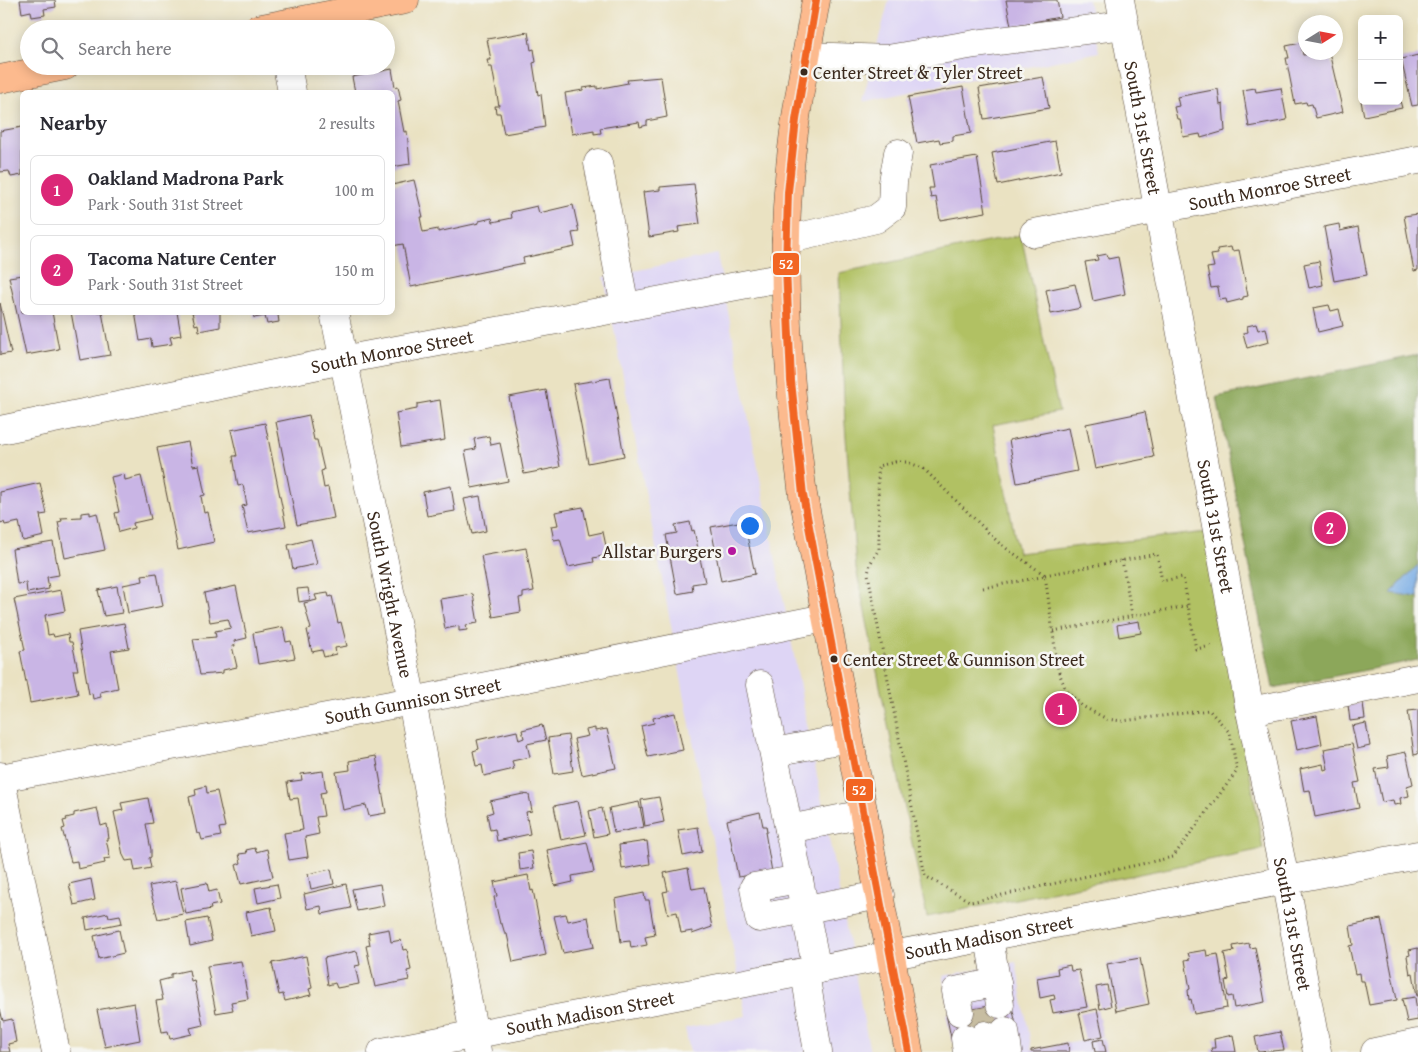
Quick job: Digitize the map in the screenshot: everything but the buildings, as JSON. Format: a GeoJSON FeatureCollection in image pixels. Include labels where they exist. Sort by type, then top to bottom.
{"type":"FeatureCollection","features":[{"type":"Feature","properties":{"kind":"main road"},"geometry":{"type":"LineString","coordinates":[[306,20],[405,0]]}},
{"type":"Feature","properties":{"kind":"main road"},"geometry":{"type":"LineString","coordinates":[[816,0],[806,56],[788,190],[785,277],[787,348],[793,420],[802,495],[909,1052]]}},
{"type":"Feature","properties":{"kind":"main road"},"geometry":{"type":"LineString","coordinates":[[0,79],[20,75]]}},
{"type":"Feature","properties":{"kind":"street"},"geometry":{"type":"LineString","coordinates":[[806,56],[888,59],[975,44],[1122,13]]}},
{"type":"Feature","properties":{"kind":"street","name":"South 31st Street"},"geometry":{"type":"LineString","coordinates":[[1122,13],[1250,711],[1285,879],[1317,1052]]}},
{"type":"Feature","properties":{"kind":"street"},"geometry":{"type":"LineString","coordinates":[[289,75],[292,90]]}},
{"type":"Feature","properties":{"kind":"street"},"geometry":{"type":"LineString","coordinates":[[786,240],[876,219],[892,207],[893,182],[898,153]]}},
{"type":"Feature","properties":{"kind":"street","name":"South Monroe Street"},"geometry":{"type":"LineString","coordinates":[[1034,233],[1418,160]]}},
{"type":"Feature","properties":{"kind":"street"},"geometry":{"type":"LineString","coordinates":[[598,163],[625,306]]}},
{"type":"Feature","properties":{"kind":"street","name":"South Monroe Street"},"geometry":{"type":"LineString","coordinates":[[0,430],[343,360],[785,277]]}},
{"type":"Feature","properties":{"kind":"street","name":"South Wright Avenue"},"geometry":{"type":"LineString","coordinates":[[335,315],[412,701],[476,1043]]}},
{"type":"Feature","properties":{"kind":"street","name":"South Gunnison Street"},"geometry":{"type":"LineString","coordinates":[[0,777],[412,701],[825,618]]}},
{"type":"Feature","properties":{"kind":"street"},"geometry":{"type":"LineString","coordinates":[[1250,711],[1418,678]]}},
{"type":"Feature","properties":{"kind":"street"},"geometry":{"type":"LineString","coordinates":[[760,685],[804,908],[818,1052]]}},
{"type":"Feature","properties":{"kind":"street"},"geometry":{"type":"LineString","coordinates":[[774,752],[849,738]]}},
{"type":"Feature","properties":{"kind":"street"},"geometry":{"type":"LineString","coordinates":[[0,777],[56,1052]]}},
{"type":"Feature","properties":{"kind":"street"},"geometry":{"type":"LineString","coordinates":[[789,829],[864,814]]}},
{"type":"Feature","properties":{"kind":"street","name":"South Madison Street"},"geometry":{"type":"LineString","coordinates":[[382,1052],[476,1043],[811,971],[1418,855]]}},
{"type":"Feature","properties":{"kind":"street"},"geometry":{"type":"LineString","coordinates":[[799,879],[754,887],[759,918],[880,895]]}},
{"type":"Feature","properties":{"kind":"street"},"geometry":{"type":"LineString","coordinates":[[983,999],[989,938]]}},
{"type":"Feature","properties":{"kind":"street"},"geometry":{"type":"LineString","coordinates":[[1375,1052],[1418,1043]]}},
{"type":"Feature","properties":{"kind":"path"},"geometry":{"type":"LineString","coordinates":[[906,462],[923,468],[1000,544],[1046,576],[1053,631],[1058,670],[1066,690],[1082,706],[1107,719],[1122,721],[1209,710],[1230,733],[1236,771],[1173,858],[971,902],[925,876],[868,574],[870,564],[879,549],[878,466],[906,462]]}},
{"type":"Feature","properties":{"kind":"path"},"geometry":{"type":"LineString","coordinates":[[983,588],[1157,554],[1162,581],[1183,577],[1196,649],[1238,641]]}},
{"type":"Feature","properties":{"kind":"path"},"geometry":{"type":"LineString","coordinates":[[1122,560],[1132,616]]}},
{"type":"Feature","properties":{"kind":"path"},"geometry":{"type":"LineString","coordinates":[[1053,631],[1188,606]]}},
{"type":"Feature","properties":{"kind":"shaded area"},"geometry":{"type":"Polygon","coordinates":[[[889,0],[1088,0],[1099,52],[862,102],[889,0]]]}},
{"type":"Feature","properties":{"kind":"shaded area"},"geometry":{"type":"Polygon","coordinates":[[[717,254],[870,1052],[690,1052],[685,1028],[746,1016],[604,277],[717,254]]]}},
{"type":"Feature","properties":{"kind":"shaded area"},"geometry":{"type":"Polygon","coordinates":[[[1016,962],[1032,1050],[1104,1037],[1107,1052],[957,1052],[943,976],[1016,962]]]}},
{"type":"Feature","properties":{"kind":"green space"},"geometry":{"type":"Polygon","coordinates":[[[1021,235],[1059,412],[993,425],[1018,553],[1207,532],[1263,849],[927,917],[856,568],[845,424],[839,273],[1021,235]]]}},
{"type":"Feature","properties":{"kind":"green space"},"geometry":{"type":"Polygon","coordinates":[[[1418,355],[1418,565],[1392,592],[1418,597],[1418,660],[1273,688],[1217,397],[1418,355]]]}},
{"type":"Feature","properties":{"kind":"water"},"geometry":{"type":"Polygon","coordinates":[[[1418,565],[1418,597],[1391,593],[1418,565]]]}},
{"type":"Feature","properties":{"kind":"tunnel"},"geometry":{"type":"LineString","coordinates":[[980,1008],[985,1035]]}},
{"type":"Feature","properties":{"kind":"transit line","name":"52"},"geometry":{"type":"LineString","coordinates":[[816,0],[796,120],[788,192],[786,268],[791,381],[803,495],[909,1052]]}},
{"type":"Feature","properties":{"kind":"place","name":"Center Street & Tyler Street"},"geometry":{"type":"Point","coordinates":[804,72]}},
{"type":"Feature","properties":{"kind":"place","name":"Tacoma Nature Center"},"geometry":{"type":"Point","coordinates":[1330,528]}},
{"type":"Feature","properties":{"kind":"place","name":"Allstar Burgers"},"geometry":{"type":"Point","coordinates":[732,551]}},
{"type":"Feature","properties":{"kind":"place","name":"Center Street & Gunnison Street"},"geometry":{"type":"Point","coordinates":[834,659]}},
{"type":"Feature","properties":{"kind":"place","name":"Oakland Madrona Park"},"geometry":{"type":"Point","coordinates":[1061,709]}}]}
